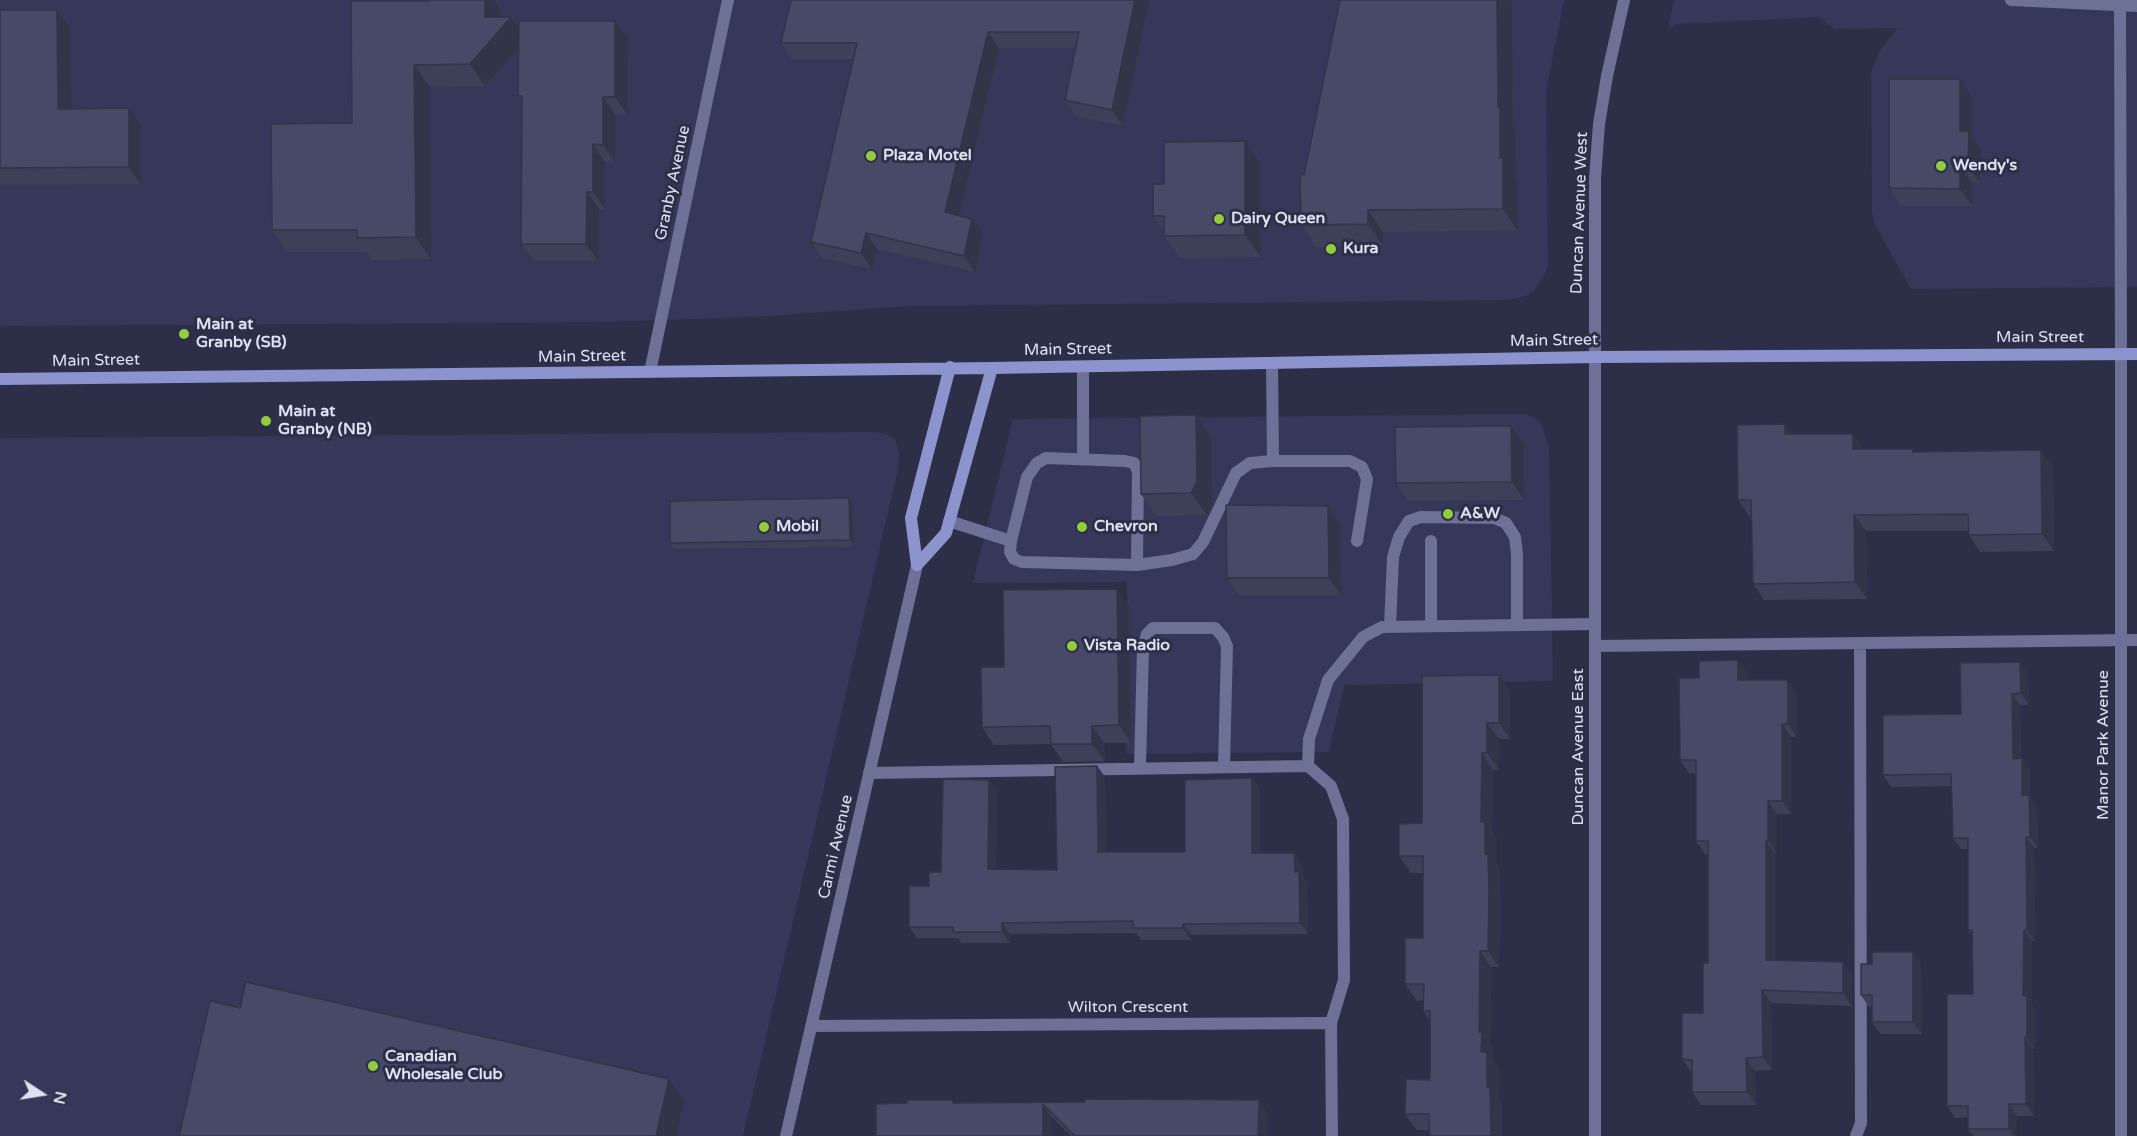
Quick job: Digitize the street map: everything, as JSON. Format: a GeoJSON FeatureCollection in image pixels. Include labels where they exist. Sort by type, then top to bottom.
{"type":"FeatureCollection","features":[{"type":"Feature","properties":{"kind":"main road","name":"Main Street"},"geometry":{"type":"LineString","coordinates":[[0,379],[1083,367],[1595,357],[2137,354]]}},
{"type":"Feature","properties":{"kind":"main road"},"geometry":{"type":"LineString","coordinates":[[918,565],[910,518],[950,368]]}},
{"type":"Feature","properties":{"kind":"main road"},"geometry":{"type":"LineString","coordinates":[[918,565],[946,533],[992,368]]}},
{"type":"Feature","properties":{"kind":"street","name":"Granby Avenue"},"geometry":{"type":"LineString","coordinates":[[650,372],[728,0]]}},
{"type":"Feature","properties":{"kind":"street","name":"Duncan Avenue West"},"geometry":{"type":"LineString","coordinates":[[1595,357],[1595,178],[1599,124],[1624,0]]}},
{"type":"Feature","properties":{"kind":"street"},"geometry":{"type":"LineString","coordinates":[[2011,0],[2137,6]]}},
{"type":"Feature","properties":{"kind":"street","name":"Manor Park Avenue"},"geometry":{"type":"LineString","coordinates":[[2120,5],[2121,1136]]}},
{"type":"Feature","properties":{"kind":"street","name":"Duncan Avenue East"},"geometry":{"type":"LineString","coordinates":[[1595,357],[1595,1136]]}},
{"type":"Feature","properties":{"kind":"street"},"geometry":{"type":"LineString","coordinates":[[1272,363],[1273,462]]}},
{"type":"Feature","properties":{"kind":"street"},"geometry":{"type":"LineString","coordinates":[[1083,367],[1083,459]]}},
{"type":"Feature","properties":{"kind":"street"},"geometry":{"type":"LineString","coordinates":[[1137,565],[1138,471],[1134,463],[1046,458],[1037,463],[1027,477],[1011,541],[1010,552],[1014,559],[1022,562],[1137,565],[1193,554],[1203,542],[1236,473],[1250,463],[1350,461],[1362,466],[1366,479],[1357,541]]}},
{"type":"Feature","properties":{"kind":"street"},"geometry":{"type":"LineString","coordinates":[[1386,627],[1393,557],[1399,537],[1409,521],[1421,517],[1494,518],[1506,523],[1515,537],[1517,554],[1517,625]]}},
{"type":"Feature","properties":{"kind":"street"},"geometry":{"type":"LineString","coordinates":[[949,521],[1011,541]]}},
{"type":"Feature","properties":{"kind":"street"},"geometry":{"type":"LineString","coordinates":[[1431,541],[1431,626]]}},
{"type":"Feature","properties":{"kind":"street","name":"Carmi Avenue"},"geometry":{"type":"LineString","coordinates":[[786,1136],[918,565]]}},
{"type":"Feature","properties":{"kind":"street"},"geometry":{"type":"LineString","coordinates":[[1308,766],[1309,739],[1328,680],[1363,637],[1386,627],[1595,624]]}},
{"type":"Feature","properties":{"kind":"street"},"geometry":{"type":"LineString","coordinates":[[1140,768],[1143,648],[1153,628],[1215,628],[1223,637],[1227,645],[1224,767]]}},
{"type":"Feature","properties":{"kind":"street"},"geometry":{"type":"LineString","coordinates":[[1595,646],[2137,640]]}},
{"type":"Feature","properties":{"kind":"street"},"geometry":{"type":"LineString","coordinates":[[1856,1136],[1861,1123],[1860,644]]}},
{"type":"Feature","properties":{"kind":"street"},"geometry":{"type":"LineString","coordinates":[[869,773],[1308,766],[1331,786],[1343,819],[1344,980],[1331,1023],[1332,1136]]}},
{"type":"Feature","properties":{"kind":"street","name":"Wilton Crescent"},"geometry":{"type":"LineString","coordinates":[[811,1026],[1331,1023]]}},
{"type":"Feature","properties":{"kind":"shaded area"},"geometry":{"type":"Polygon","coordinates":[[[0,0],[1564,0],[1546,91],[1548,264],[1545,274],[1534,291],[1526,296],[1508,300],[910,306],[752,317],[601,322],[0,326],[0,0]]]}},
{"type":"Feature","properties":{"kind":"shaded area"},"geometry":{"type":"Polygon","coordinates":[[[1674,0],[2137,0],[2137,287],[1911,289],[1876,227],[1872,213],[1871,72],[1880,50],[1898,28],[1836,29],[1818,17],[1677,24],[1668,29],[1674,0]]]}},
{"type":"Feature","properties":{"kind":"shaded area"},"geometry":{"type":"Polygon","coordinates":[[[1526,414],[1541,424],[1549,447],[1553,681],[1344,685],[1329,752],[1126,754],[1127,582],[973,583],[1013,419],[1526,414]]]}},
{"type":"Feature","properties":{"kind":"shaded area"},"geometry":{"type":"Polygon","coordinates":[[[884,433],[895,439],[899,453],[898,469],[743,1136],[0,1136],[0,438],[884,433]]]}},
{"type":"Feature","properties":{"kind":"building"},"geometry":{"type":"Polygon","coordinates":[[[485,0],[485,17],[511,17],[470,64],[414,65],[416,237],[357,238],[357,230],[272,230],[271,124],[352,123],[351,1],[485,0]]]}},
{"type":"Feature","properties":{"kind":"building"},"geometry":{"type":"Polygon","coordinates":[[[791,0],[1135,0],[1112,110],[1065,100],[1079,32],[988,32],[945,212],[972,219],[964,256],[866,233],[861,253],[811,242],[857,43],[781,43],[791,0]]]}},
{"type":"Feature","properties":{"kind":"building"},"geometry":{"type":"Polygon","coordinates":[[[1340,0],[1497,0],[1498,107],[1500,107],[1500,158],[1503,158],[1503,209],[1368,210],[1368,224],[1301,225],[1300,174],[1304,175],[1340,0]]]}},
{"type":"Feature","properties":{"kind":"building"},"geometry":{"type":"Polygon","coordinates":[[[0,10],[57,10],[58,109],[129,108],[129,167],[0,168],[0,10]]]}},
{"type":"Feature","properties":{"kind":"building"},"geometry":{"type":"Polygon","coordinates":[[[519,21],[615,21],[615,97],[603,97],[603,145],[593,144],[593,192],[587,192],[586,244],[521,244],[522,96],[518,96],[519,21]]]}},
{"type":"Feature","properties":{"kind":"building","name":"Wendy's"},"geometry":{"type":"Polygon","coordinates":[[[1889,79],[1960,79],[1960,131],[1969,131],[1968,166],[1960,166],[1960,189],[1889,188],[1889,79]]]}},
{"type":"Feature","properties":{"kind":"building"},"geometry":{"type":"Polygon","coordinates":[[[1245,141],[1245,235],[1164,236],[1164,216],[1153,216],[1153,184],[1164,184],[1164,142],[1245,141]]]}},
{"type":"Feature","properties":{"kind":"building"},"geometry":{"type":"Polygon","coordinates":[[[1196,415],[1197,482],[1191,493],[1141,494],[1140,416],[1196,415]]]}},
{"type":"Feature","properties":{"kind":"building"},"geometry":{"type":"Polygon","coordinates":[[[1785,424],[1785,434],[1853,434],[1853,449],[1913,449],[1913,452],[2041,450],[2042,534],[1969,535],[1968,514],[1854,515],[1855,582],[1753,584],[1751,500],[1738,500],[1737,425],[1785,424]]]}},
{"type":"Feature","properties":{"kind":"building"},"geometry":{"type":"Polygon","coordinates":[[[1511,426],[1512,482],[1396,483],[1395,427],[1511,426]]]}},
{"type":"Feature","properties":{"kind":"building","name":"Mobil"},"geometry":{"type":"Polygon","coordinates":[[[849,498],[850,540],[670,543],[670,501],[849,498]]]}},
{"type":"Feature","properties":{"kind":"building"},"geometry":{"type":"Polygon","coordinates":[[[1226,505],[1328,506],[1329,578],[1227,578],[1226,505]]]}},
{"type":"Feature","properties":{"kind":"building","name":"Vista Radio"},"geometry":{"type":"Polygon","coordinates":[[[1117,589],[1119,725],[1092,726],[1092,744],[1051,744],[1050,726],[982,727],[981,667],[1004,667],[1003,590],[1117,589]]]}},
{"type":"Feature","properties":{"kind":"building"},"geometry":{"type":"Polygon","coordinates":[[[1738,660],[1738,680],[1788,680],[1788,724],[1782,724],[1782,801],[1768,801],[1766,960],[1843,962],[1843,993],[1762,990],[1763,1057],[1746,1058],[1747,1092],[1692,1092],[1692,1060],[1682,1059],[1682,1013],[1703,1013],[1703,963],[1708,963],[1708,841],[1696,841],[1696,760],[1680,760],[1679,678],[1699,678],[1699,661],[1738,660]]]}},
{"type":"Feature","properties":{"kind":"building"},"geometry":{"type":"Polygon","coordinates":[[[2020,662],[2021,693],[2012,694],[2013,759],[2022,758],[2022,795],[2029,795],[2030,837],[2026,837],[2027,930],[2024,930],[2023,996],[2027,996],[2026,1104],[2009,1104],[2009,1129],[1968,1129],[1968,1106],[1947,1106],[1947,994],[1973,994],[1972,930],[1968,930],[1968,838],[1953,838],[1951,774],[1883,775],[1883,715],[1961,714],[1960,663],[2020,662]]]}},
{"type":"Feature","properties":{"kind":"building"},"geometry":{"type":"Polygon","coordinates":[[[1499,675],[1499,723],[1487,723],[1487,753],[1482,753],[1481,822],[1485,822],[1489,893],[1488,951],[1480,951],[1479,1032],[1482,1032],[1481,1052],[1487,1052],[1491,1136],[1430,1136],[1429,1114],[1405,1114],[1406,1079],[1430,1080],[1430,1011],[1423,1011],[1424,984],[1405,984],[1405,938],[1423,938],[1423,856],[1399,856],[1399,824],[1422,823],[1422,676],[1499,675]]]}},
{"type":"Feature","properties":{"kind":"building"},"geometry":{"type":"Polygon","coordinates":[[[1097,766],[1098,852],[1185,852],[1185,780],[1252,778],[1252,853],[1294,853],[1295,872],[1299,871],[1300,923],[1183,924],[1183,928],[1133,928],[1133,921],[1002,923],[1002,932],[953,932],[953,927],[909,927],[909,886],[929,886],[929,872],[941,872],[943,779],[989,780],[988,869],[1057,870],[1055,767],[1097,766]]]}},
{"type":"Feature","properties":{"kind":"building"},"geometry":{"type":"Polygon","coordinates":[[[1872,952],[1913,952],[1913,1022],[1872,1022],[1872,995],[1861,995],[1861,964],[1872,964],[1872,952]]]}},
{"type":"Feature","properties":{"kind":"building","name":"Canadian Wholesale Club"},"geometry":{"type":"Polygon","coordinates":[[[246,982],[669,1079],[656,1136],[179,1136],[210,1001],[240,1008],[246,982]]]}},
{"type":"Feature","properties":{"kind":"building"},"geometry":{"type":"Polygon","coordinates":[[[1085,1099],[1259,1100],[1258,1136],[1075,1136],[1043,1104],[1043,1136],[876,1136],[876,1104],[907,1103],[907,1100],[953,1100],[953,1103],[1085,1102],[1085,1099]]]}},
{"type":"Feature","properties":{"kind":"place","name":"Plaza Motel"},"geometry":{"type":"Point","coordinates":[871,156]}},
{"type":"Feature","properties":{"kind":"place","name":"Wendy's"},"geometry":{"type":"Point","coordinates":[1941,166]}},
{"type":"Feature","properties":{"kind":"place","name":"Dairy Queen"},"geometry":{"type":"Point","coordinates":[1219,219]}},
{"type":"Feature","properties":{"kind":"place","name":"Kura"},"geometry":{"type":"Point","coordinates":[1331,249]}},
{"type":"Feature","properties":{"kind":"place","name":"Main at Granby (SB)"},"geometry":{"type":"Point","coordinates":[184,334]}},
{"type":"Feature","properties":{"kind":"place","name":"Main at Granby (NB)"},"geometry":{"type":"Point","coordinates":[266,421]}},
{"type":"Feature","properties":{"kind":"place","name":"A&W"},"geometry":{"type":"Point","coordinates":[1448,514]}},
{"type":"Feature","properties":{"kind":"place","name":"Mobil"},"geometry":{"type":"Point","coordinates":[764,527]}},
{"type":"Feature","properties":{"kind":"place","name":"Chevron"},"geometry":{"type":"Point","coordinates":[1082,527]}},
{"type":"Feature","properties":{"kind":"place","name":"Vista Radio"},"geometry":{"type":"Point","coordinates":[1072,646]}},
{"type":"Feature","properties":{"kind":"place","name":"Canadian Wholesale Club"},"geometry":{"type":"Point","coordinates":[373,1066]}}]}
